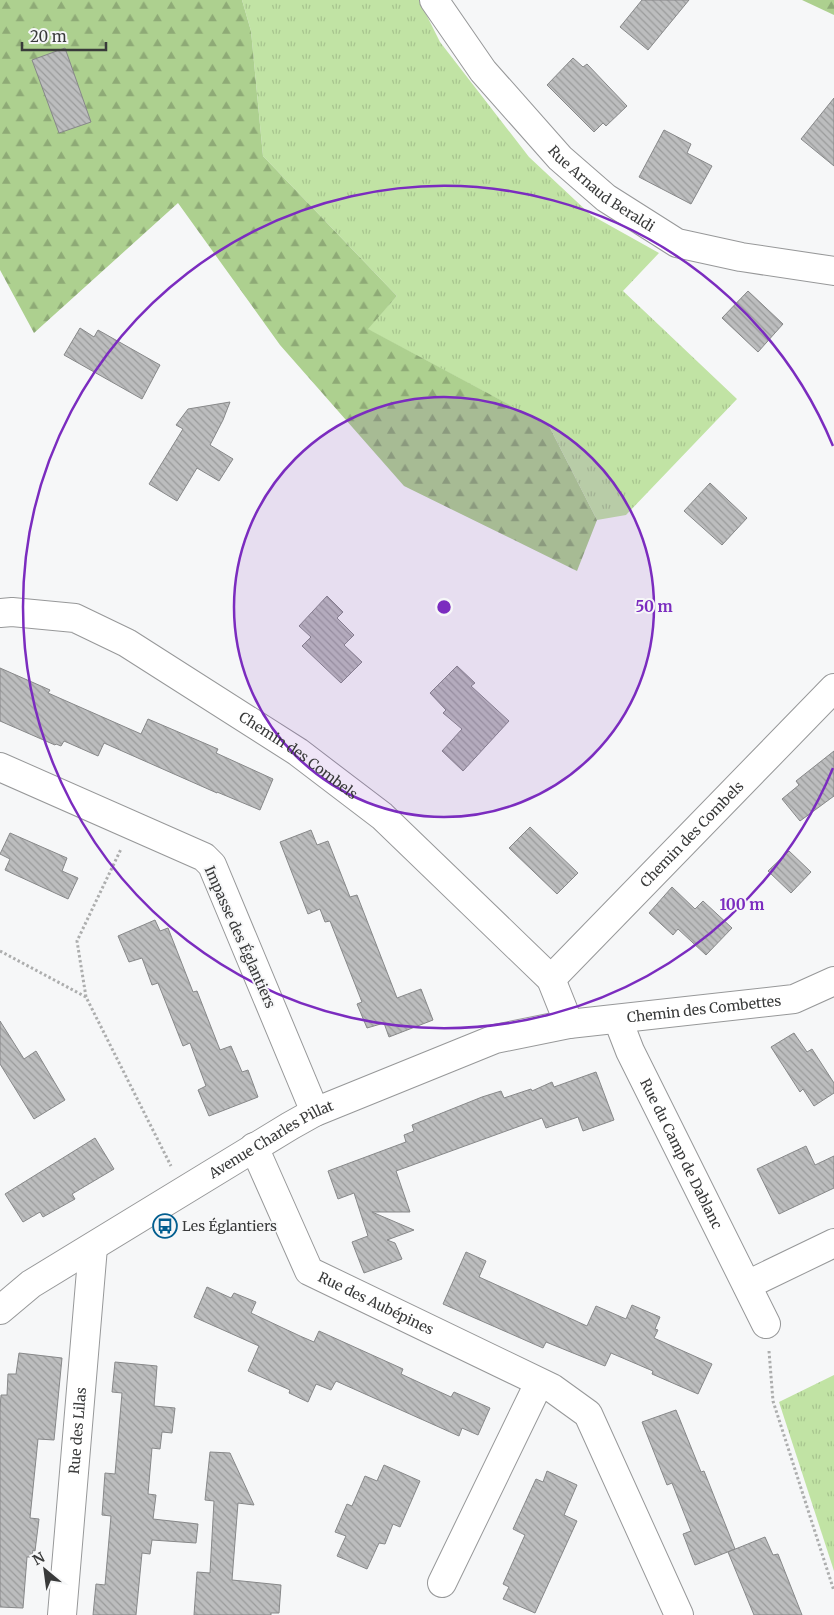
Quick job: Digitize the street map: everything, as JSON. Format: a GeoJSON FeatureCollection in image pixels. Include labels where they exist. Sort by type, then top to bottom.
{"type":"FeatureCollection","features":[{"type":"Feature","properties":{"kind":"street","name":"Rue Arnaud Beraldi"},"geometry":{"type":"LineString","coordinates":[[434,0],[483,71],[560,158],[606,198],[678,242],[741,257],[834,272]]}},
{"type":"Feature","properties":{"kind":"street","name":"Chemin des Combels"},"geometry":{"type":"LineString","coordinates":[[0,613],[12,612],[75,618],[127,642],[298,752],[382,816],[550,979],[568,1024]]}},
{"type":"Feature","properties":{"kind":"street","name":"Chemin des Combels"},"geometry":{"type":"LineString","coordinates":[[550,979],[834,688]]}},
{"type":"Feature","properties":{"kind":"street","name":"Impasse des Églantiers"},"geometry":{"type":"LineString","coordinates":[[0,767],[204,857],[212,865],[315,1112]]}},
{"type":"Feature","properties":{"kind":"street","name":"Chemin des Combettes"},"geometry":{"type":"LineString","coordinates":[[568,1024],[618,1020],[794,999],[834,981]]}},
{"type":"Feature","properties":{"kind":"street","name":"Rue du Camp de Dablanc"},"geometry":{"type":"LineString","coordinates":[[618,1020],[630,1051],[766,1324]]}},
{"type":"Feature","properties":{"kind":"street","name":"Avenue Charles Pillat"},"geometry":{"type":"LineString","coordinates":[[0,1310],[31,1284],[254,1147],[315,1112],[495,1039],[568,1024]]}},
{"type":"Feature","properties":{"kind":"street","name":"Rue des Aubépines"},"geometry":{"type":"LineString","coordinates":[[254,1147],[309,1271],[552,1388],[588,1414],[679,1615]]}},
{"type":"Feature","properties":{"kind":"street"},"geometry":{"type":"LineString","coordinates":[[747,1285],[834,1243]]}},
{"type":"Feature","properties":{"kind":"street","name":"Rue des Lilas"},"geometry":{"type":"LineString","coordinates":[[62,1615],[93,1247]]}},
{"type":"Feature","properties":{"kind":"street"},"geometry":{"type":"LineString","coordinates":[[442,1583],[539,1382]]}},
{"type":"Feature","properties":{"kind":"path"},"geometry":{"type":"LineString","coordinates":[[132,826],[77,941],[86,997],[183,1190]]}},
{"type":"Feature","properties":{"kind":"path"},"geometry":{"type":"LineString","coordinates":[[0,952],[86,997]]}},
{"type":"Feature","properties":{"kind":"path"},"geometry":{"type":"LineString","coordinates":[[766,1324],[773,1401],[834,1591]]}},
{"type":"Feature","properties":{"kind":"green space"},"geometry":{"type":"Polygon","coordinates":[[[0,0],[242,0],[251,31],[263,156],[397,296],[368,329],[549,426],[597,520],[577,571],[404,486],[280,345],[178,203],[34,333],[0,270],[0,0]]]}},
{"type":"Feature","properties":{"kind":"green space"},"geometry":{"type":"Polygon","coordinates":[[[242,0],[419,0],[440,42],[529,157],[591,215],[659,253],[623,291],[737,399],[626,515],[597,520],[549,426],[367,329],[397,296],[263,156],[251,31],[242,0]]]}},
{"type":"Feature","properties":{"kind":"green space"},"geometry":{"type":"Polygon","coordinates":[[[802,0],[834,0],[834,15],[802,0]]]}},
{"type":"Feature","properties":{"kind":"green space"},"geometry":{"type":"Polygon","coordinates":[[[834,1375],[834,1571],[779,1402],[834,1375]]]}},
{"type":"Feature","properties":{"kind":"building"},"geometry":{"type":"Polygon","coordinates":[[[642,0],[689,0],[648,50],[620,27],[642,0]]]}},
{"type":"Feature","properties":{"kind":"building"},"geometry":{"type":"Polygon","coordinates":[[[65,48],[91,122],[59,133],[32,60],[65,48]]]}},
{"type":"Feature","properties":{"kind":"building"},"geometry":{"type":"Polygon","coordinates":[[[573,58],[583,67],[587,64],[627,106],[606,126],[603,123],[594,132],[547,85],[573,58]]]}},
{"type":"Feature","properties":{"kind":"building"},"geometry":{"type":"Polygon","coordinates":[[[834,98],[834,166],[801,139],[834,98]]]}},
{"type":"Feature","properties":{"kind":"building"},"geometry":{"type":"Polygon","coordinates":[[[664,130],[691,144],[687,153],[712,166],[691,204],[639,177],[664,130]]]}},
{"type":"Feature","properties":{"kind":"building"},"geometry":{"type":"Polygon","coordinates":[[[748,291],[783,324],[758,352],[722,318],[748,291]]]}},
{"type":"Feature","properties":{"kind":"building"},"geometry":{"type":"Polygon","coordinates":[[[80,328],[94,337],[98,330],[160,365],[142,399],[64,355],[80,328]]]}},
{"type":"Feature","properties":{"kind":"building"},"geometry":{"type":"Polygon","coordinates":[[[230,402],[210,445],[233,459],[219,481],[197,468],[177,501],[149,484],[183,429],[176,425],[188,409],[230,402]]]}},
{"type":"Feature","properties":{"kind":"building"},"geometry":{"type":"Polygon","coordinates":[[[710,483],[747,518],[722,545],[684,511],[710,483]]]}},
{"type":"Feature","properties":{"kind":"building"},"geometry":{"type":"Polygon","coordinates":[[[327,596],[343,612],[337,618],[354,635],[344,645],[362,662],[341,683],[302,646],[311,637],[299,626],[327,596]]]}},
{"type":"Feature","properties":{"kind":"building"},"geometry":{"type":"Polygon","coordinates":[[[457,666],[475,683],[471,686],[509,721],[463,771],[442,751],[462,729],[443,713],[446,710],[430,693],[457,666]]]}},
{"type":"Feature","properties":{"kind":"building"},"geometry":{"type":"Polygon","coordinates":[[[0,668],[50,690],[48,693],[141,734],[148,719],[218,749],[216,753],[273,779],[260,810],[104,743],[98,756],[64,741],[61,746],[55,745],[0,721],[0,668]]]}},
{"type":"Feature","properties":{"kind":"building"},"geometry":{"type":"Polygon","coordinates":[[[834,751],[834,796],[800,821],[782,799],[799,785],[796,781],[834,751]]]}},
{"type":"Feature","properties":{"kind":"building"},"geometry":{"type":"Polygon","coordinates":[[[530,827],[578,873],[557,894],[509,848],[530,827]]]}},
{"type":"Feature","properties":{"kind":"building"},"geometry":{"type":"Polygon","coordinates":[[[311,830],[317,845],[328,841],[350,897],[357,895],[397,998],[421,989],[433,1020],[389,1037],[384,1023],[367,1028],[357,1004],[362,1002],[330,921],[325,922],[320,909],[308,914],[280,842],[311,830]]]}},
{"type":"Feature","properties":{"kind":"building"},"geometry":{"type":"Polygon","coordinates":[[[10,833],[67,858],[62,871],[78,878],[68,899],[5,870],[10,859],[0,854],[10,833]]]}},
{"type":"Feature","properties":{"kind":"building"},"geometry":{"type":"Polygon","coordinates":[[[789,851],[811,872],[791,893],[768,871],[789,851]]]}},
{"type":"Feature","properties":{"kind":"building"},"geometry":{"type":"Polygon","coordinates":[[[672,887],[695,909],[703,901],[732,928],[706,955],[678,929],[673,935],[649,913],[672,887]]]}},
{"type":"Feature","properties":{"kind":"building"},"geometry":{"type":"Polygon","coordinates":[[[155,920],[160,931],[168,928],[193,992],[197,991],[220,1050],[231,1046],[242,1072],[248,1070],[258,1097],[209,1116],[198,1090],[206,1086],[190,1043],[183,1046],[158,983],[152,985],[142,958],[129,962],[118,936],[155,920]]]}},
{"type":"Feature","properties":{"kind":"building"},"geometry":{"type":"Polygon","coordinates":[[[0,1021],[24,1059],[36,1051],[65,1100],[34,1119],[0,1064],[0,1021]]]}},
{"type":"Feature","properties":{"kind":"building"},"geometry":{"type":"Polygon","coordinates":[[[794,1033],[807,1052],[812,1049],[834,1083],[834,1093],[814,1106],[803,1089],[800,1092],[771,1047],[794,1033]]]}},
{"type":"Feature","properties":{"kind":"building"},"geometry":{"type":"Polygon","coordinates":[[[596,1072],[614,1120],[583,1131],[578,1117],[546,1128],[542,1118],[396,1171],[410,1212],[372,1212],[414,1230],[387,1240],[395,1243],[402,1259],[364,1273],[352,1242],[368,1236],[354,1193],[338,1199],[328,1171],[406,1142],[404,1135],[414,1131],[412,1125],[482,1097],[501,1091],[504,1098],[531,1089],[532,1091],[552,1082],[554,1087],[596,1072]]]}},
{"type":"Feature","properties":{"kind":"building"},"geometry":{"type":"Polygon","coordinates":[[[95,1138],[114,1169],[72,1194],[75,1199],[43,1217],[40,1212],[23,1222],[5,1194],[95,1138]]]}},
{"type":"Feature","properties":{"kind":"building"},"geometry":{"type":"Polygon","coordinates":[[[806,1146],[815,1165],[834,1156],[834,1188],[779,1214],[757,1169],[806,1146]]]}},
{"type":"Feature","properties":{"kind":"building"},"geometry":{"type":"Polygon","coordinates":[[[466,1252],[486,1261],[479,1277],[587,1326],[596,1306],[626,1319],[632,1305],[660,1317],[655,1329],[658,1330],[654,1338],[712,1364],[698,1394],[652,1374],[653,1371],[611,1353],[605,1366],[546,1342],[543,1348],[443,1304],[466,1252]]]}},
{"type":"Feature","properties":{"kind":"building"},"geometry":{"type":"Polygon","coordinates":[[[207,1287],[231,1298],[234,1293],[256,1302],[251,1313],[314,1342],[319,1331],[403,1369],[401,1374],[451,1397],[454,1392],[490,1408],[478,1435],[462,1428],[459,1436],[336,1381],[331,1390],[316,1384],[308,1402],[289,1393],[290,1390],[248,1371],[259,1346],[194,1317],[207,1287]]]}},
{"type":"Feature","properties":{"kind":"building"},"geometry":{"type":"Polygon","coordinates":[[[19,1353],[62,1358],[54,1440],[38,1439],[30,1518],[39,1519],[35,1551],[33,1550],[32,1557],[27,1557],[23,1608],[0,1607],[1,1395],[7,1395],[8,1374],[16,1374],[19,1353]]]}},
{"type":"Feature","properties":{"kind":"building"},"geometry":{"type":"Polygon","coordinates":[[[115,1362],[157,1366],[154,1406],[175,1408],[172,1433],[162,1432],[160,1449],[152,1448],[148,1494],[156,1495],[153,1519],[198,1524],[196,1543],[152,1540],[150,1554],[142,1553],[136,1615],[93,1615],[96,1584],[105,1585],[111,1516],[102,1515],[105,1473],[115,1474],[122,1393],[112,1392],[115,1362]]]}},
{"type":"Feature","properties":{"kind":"building"},"geometry":{"type":"Polygon","coordinates":[[[676,1410],[701,1472],[704,1471],[735,1549],[695,1565],[683,1534],[691,1531],[672,1483],[667,1485],[642,1422],[676,1410]]]}},
{"type":"Feature","properties":{"kind":"building"},"geometry":{"type":"Polygon","coordinates":[[[210,1452],[230,1453],[254,1505],[238,1503],[232,1580],[281,1585],[279,1613],[271,1613],[271,1615],[194,1615],[197,1572],[210,1573],[214,1501],[205,1500],[210,1452]]]}},
{"type":"Feature","properties":{"kind":"building"},"geometry":{"type":"Polygon","coordinates":[[[384,1465],[420,1481],[400,1527],[393,1524],[385,1544],[379,1543],[367,1569],[337,1556],[346,1536],[335,1532],[347,1504],[352,1506],[365,1476],[377,1481],[384,1465]]]}},
{"type":"Feature","properties":{"kind":"building"},"geometry":{"type":"Polygon","coordinates":[[[547,1471],[577,1485],[564,1515],[577,1521],[535,1613],[503,1599],[509,1587],[503,1584],[525,1535],[513,1529],[536,1479],[543,1482],[547,1471]]]}},
{"type":"Feature","properties":{"kind":"building"},"geometry":{"type":"Polygon","coordinates":[[[765,1537],[773,1555],[778,1554],[802,1615],[754,1615],[728,1552],[765,1537]]]}},
{"type":"Feature","properties":{"kind":"place","name":"Les Églantiers"},"geometry":{"type":"Point","coordinates":[165,1226]}}]}
